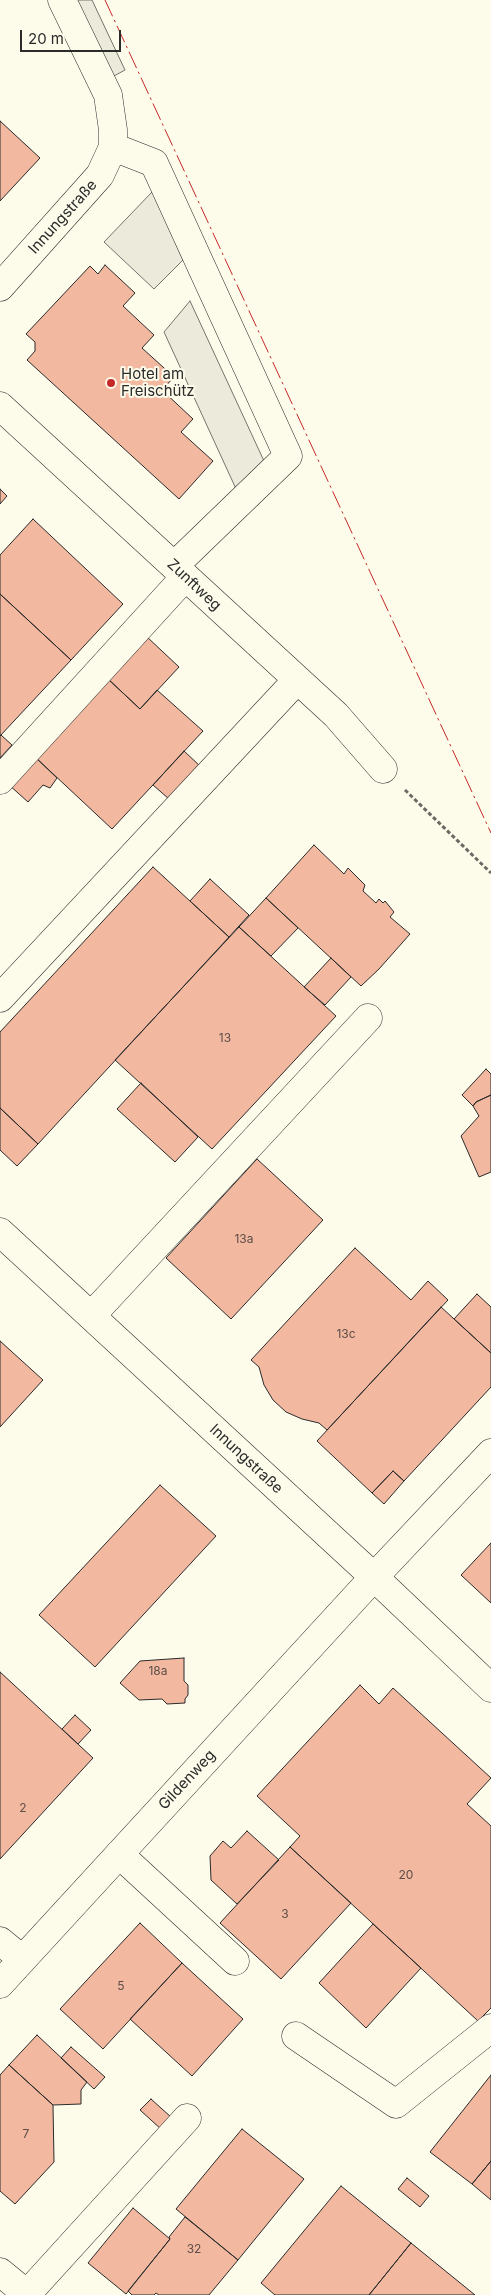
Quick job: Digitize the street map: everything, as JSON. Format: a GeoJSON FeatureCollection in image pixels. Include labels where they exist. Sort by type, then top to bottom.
{"type":"FeatureCollection","features":[{"type":"Feature","properties":{"kind":"street","name":"Innungstraße"},"geometry":{"type":"LineString","coordinates":[[0,287],[100,175],[113,147],[113,130],[108,95],[62,0]]}},
{"type":"Feature","properties":{"kind":"street"},"geometry":{"type":"LineString","coordinates":[[0,780],[179,571],[288,456],[154,163],[113,147]]}},
{"type":"Feature","properties":{"kind":"street","name":"Zunftweg"},"geometry":{"type":"LineString","coordinates":[[0,406],[336,715],[383,769]]}},
{"type":"Feature","properties":{"kind":"street"},"geometry":{"type":"LineString","coordinates":[[0,998],[297,680]]}},
{"type":"Feature","properties":{"kind":"street"},"geometry":{"type":"LineString","coordinates":[[91,1316],[368,1018]]}},
{"type":"Feature","properties":{"kind":"street","name":"Innungstraße"},"geometry":{"type":"LineString","coordinates":[[0,1232],[374,1577],[491,1688]]}},
{"type":"Feature","properties":{"kind":"street","name":"Gildenweg"},"geometry":{"type":"LineString","coordinates":[[0,1984],[374,1577],[491,1453]]}},
{"type":"Feature","properties":{"kind":"street"},"geometry":{"type":"LineString","coordinates":[[119,1854],[235,1961]]}},
{"type":"Feature","properties":{"kind":"street"},"geometry":{"type":"LineString","coordinates":[[0,1941],[22,1960]]}},
{"type":"Feature","properties":{"kind":"street"},"geometry":{"type":"LineString","coordinates":[[296,2036],[396,2104],[491,2028]]}},
{"type":"Feature","properties":{"kind":"street"},"geometry":{"type":"LineString","coordinates":[[0,2272],[28,2295],[187,2118]]}},
{"type":"Feature","properties":{"kind":"path"},"geometry":{"type":"LineString","coordinates":[[383,769],[491,873]]}},
{"type":"Feature","properties":{"kind":"shaded area"},"geometry":{"type":"Polygon","coordinates":[[[76,0],[92,0],[125,70],[112,77],[76,0]]]}},
{"type":"Feature","properties":{"kind":"shaded area"},"geometry":{"type":"Polygon","coordinates":[[[153,191],[183,260],[154,289],[104,242],[153,191]]]}},
{"type":"Feature","properties":{"kind":"shaded area"},"geometry":{"type":"Polygon","coordinates":[[[190,301],[264,461],[237,491],[164,332],[190,301]]]}},
{"type":"Feature","properties":{"kind":"building"},"geometry":{"type":"Polygon","coordinates":[[[0,121],[40,158],[0,201],[0,121]]]}},
{"type":"Feature","properties":{"kind":"building","name":"Hotel am Freischütz"},"geometry":{"type":"Polygon","coordinates":[[[105,265],[135,293],[123,306],[154,335],[142,348],[174,377],[162,390],[193,419],[181,432],[213,461],[179,499],[27,360],[35,351],[35,342],[26,334],[90,266],[98,274],[105,265]]]}},
{"type":"Feature","properties":{"kind":"building"},"geometry":{"type":"Polygon","coordinates":[[[0,489],[7,496],[0,504],[0,489]]]}},
{"type":"Feature","properties":{"kind":"building"},"geometry":{"type":"Polygon","coordinates":[[[33,519],[123,604],[71,660],[0,594],[0,555],[33,519]]]}},
{"type":"Feature","properties":{"kind":"building"},"geometry":{"type":"Polygon","coordinates":[[[0,594],[71,660],[0,736],[0,594]]]}},
{"type":"Feature","properties":{"kind":"building"},"geometry":{"type":"Polygon","coordinates":[[[146,636],[179,667],[140,709],[107,678],[146,636]]]}},
{"type":"Feature","properties":{"kind":"building"},"geometry":{"type":"Polygon","coordinates":[[[107,678],[140,709],[157,690],[203,731],[112,829],[34,756],[107,678]]]}},
{"type":"Feature","properties":{"kind":"building"},"geometry":{"type":"Polygon","coordinates":[[[0,736],[12,745],[0,758],[0,736]]]}},
{"type":"Feature","properties":{"kind":"building"},"geometry":{"type":"Polygon","coordinates":[[[184,751],[200,766],[169,799],[153,785],[184,751]]]}},
{"type":"Feature","properties":{"kind":"building"},"geometry":{"type":"Polygon","coordinates":[[[34,756],[57,778],[50,788],[43,785],[28,802],[8,784],[34,756]]]}},
{"type":"Feature","properties":{"kind":"building"},"geometry":{"type":"Polygon","coordinates":[[[314,845],[344,874],[348,868],[365,885],[363,891],[376,903],[379,899],[383,903],[385,901],[394,912],[390,917],[410,934],[361,986],[266,898],[314,845]]]}},
{"type":"Feature","properties":{"kind":"building"},"geometry":{"type":"Polygon","coordinates":[[[153,867],[229,937],[38,1144],[0,1108],[0,1032],[153,867]]]}},
{"type":"Feature","properties":{"kind":"building"},"geometry":{"type":"Polygon","coordinates":[[[210,879],[249,915],[229,937],[190,901],[210,879]]]}},
{"type":"Feature","properties":{"kind":"building"},"geometry":{"type":"Polygon","coordinates":[[[266,898],[298,928],[271,956],[239,927],[266,898]]]}},
{"type":"Feature","properties":{"kind":"building"},"geometry":{"type":"Polygon","coordinates":[[[239,927],[336,1016],[212,1149],[115,1060],[239,927]]]}},
{"type":"Feature","properties":{"kind":"building"},"geometry":{"type":"Polygon","coordinates":[[[331,958],[351,977],[325,1005],[304,987],[331,958]]]}},
{"type":"Feature","properties":{"kind":"building"},"geometry":{"type":"Polygon","coordinates":[[[486,1069],[491,1074],[491,1095],[476,1102],[473,1106],[462,1095],[486,1069]]]}},
{"type":"Feature","properties":{"kind":"building"},"geometry":{"type":"Polygon","coordinates":[[[141,1083],[198,1137],[175,1162],[117,1109],[141,1083]]]}},
{"type":"Feature","properties":{"kind":"building"},"geometry":{"type":"Polygon","coordinates":[[[491,1095],[491,1172],[479,1177],[461,1136],[479,1116],[473,1106],[476,1102],[491,1095]]]}},
{"type":"Feature","properties":{"kind":"building"},"geometry":{"type":"Polygon","coordinates":[[[0,1108],[38,1144],[17,1166],[0,1150],[0,1108]]]}},
{"type":"Feature","properties":{"kind":"building"},"geometry":{"type":"Polygon","coordinates":[[[257,1159],[323,1220],[231,1319],[166,1258],[257,1159]]]}},
{"type":"Feature","properties":{"kind":"building"},"geometry":{"type":"Polygon","coordinates":[[[355,1248],[411,1300],[428,1281],[448,1300],[327,1430],[319,1423],[302,1419],[286,1412],[273,1400],[264,1385],[259,1367],[251,1360],[355,1248]]]}},
{"type":"Feature","properties":{"kind":"building"},"geometry":{"type":"Polygon","coordinates":[[[477,1294],[491,1307],[491,1353],[454,1319],[477,1294]]]}},
{"type":"Feature","properties":{"kind":"building"},"geometry":{"type":"Polygon","coordinates":[[[441,1307],[491,1353],[491,1387],[404,1481],[393,1471],[372,1493],[317,1441],[441,1307]]]}},
{"type":"Feature","properties":{"kind":"building"},"geometry":{"type":"Polygon","coordinates":[[[0,1341],[43,1380],[0,1427],[0,1341]]]}},
{"type":"Feature","properties":{"kind":"building"},"geometry":{"type":"Polygon","coordinates":[[[393,1471],[404,1481],[384,1504],[372,1493],[393,1471]]]}},
{"type":"Feature","properties":{"kind":"building"},"geometry":{"type":"Polygon","coordinates":[[[160,1485],[216,1536],[95,1667],[39,1615],[160,1485]]]}},
{"type":"Feature","properties":{"kind":"building"},"geometry":{"type":"Polygon","coordinates":[[[491,1543],[491,1603],[461,1575],[491,1543]]]}},
{"type":"Feature","properties":{"kind":"building"},"geometry":{"type":"Polygon","coordinates":[[[184,1658],[184,1681],[188,1685],[188,1695],[185,1703],[167,1704],[162,1699],[139,1700],[120,1683],[140,1661],[184,1658]]]}},
{"type":"Feature","properties":{"kind":"building"},"geometry":{"type":"Polygon","coordinates":[[[0,1672],[93,1758],[0,1859],[0,1672]]]}},
{"type":"Feature","properties":{"kind":"building"},"geometry":{"type":"Polygon","coordinates":[[[360,1685],[379,1704],[393,1688],[491,1778],[467,1804],[491,1826],[491,2008],[478,2021],[290,1847],[300,1836],[257,1796],[360,1685]]]}},
{"type":"Feature","properties":{"kind":"building"},"geometry":{"type":"Polygon","coordinates":[[[75,1715],[91,1730],[78,1744],[62,1729],[75,1715]]]}},
{"type":"Feature","properties":{"kind":"building"},"geometry":{"type":"Polygon","coordinates":[[[247,1831],[279,1860],[237,1904],[211,1880],[210,1856],[223,1841],[231,1848],[247,1831]]]}},
{"type":"Feature","properties":{"kind":"building"},"geometry":{"type":"Polygon","coordinates":[[[290,1847],[351,1903],[281,1979],[220,1923],[290,1847]]]}},
{"type":"Feature","properties":{"kind":"building"},"geometry":{"type":"Polygon","coordinates":[[[140,1923],[182,1963],[103,2049],[60,2009],[140,1923]]]}},
{"type":"Feature","properties":{"kind":"building"},"geometry":{"type":"Polygon","coordinates":[[[373,1924],[421,1968],[366,2028],[319,1983],[373,1924]]]}},
{"type":"Feature","properties":{"kind":"building"},"geometry":{"type":"Polygon","coordinates":[[[182,1963],[243,2019],[192,2076],[130,2019],[182,1963]]]}},
{"type":"Feature","properties":{"kind":"building"},"geometry":{"type":"Polygon","coordinates":[[[37,2035],[87,2082],[81,2090],[81,2104],[53,2105],[9,2065],[37,2035]]]}},
{"type":"Feature","properties":{"kind":"building"},"geometry":{"type":"Polygon","coordinates":[[[71,2047],[105,2077],[94,2089],[61,2058],[71,2047]]]}},
{"type":"Feature","properties":{"kind":"building"},"geometry":{"type":"Polygon","coordinates":[[[9,2065],[53,2105],[54,2162],[15,2204],[0,2191],[0,2075],[9,2065]]]}},
{"type":"Feature","properties":{"kind":"building"},"geometry":{"type":"Polygon","coordinates":[[[491,2075],[491,2161],[472,2184],[430,2152],[491,2075]]]}},
{"type":"Feature","properties":{"kind":"building"},"geometry":{"type":"Polygon","coordinates":[[[151,2099],[172,2118],[162,2130],[140,2110],[151,2099]]]}},
{"type":"Feature","properties":{"kind":"building"},"geometry":{"type":"Polygon","coordinates":[[[242,2129],[304,2179],[238,2260],[176,2209],[242,2129]]]}},
{"type":"Feature","properties":{"kind":"building"},"geometry":{"type":"Polygon","coordinates":[[[491,2161],[491,2200],[472,2184],[491,2161]]]}},
{"type":"Feature","properties":{"kind":"building"},"geometry":{"type":"Polygon","coordinates":[[[407,2178],[429,2196],[420,2207],[398,2189],[407,2178]]]}},
{"type":"Feature","properties":{"kind":"building"},"geometry":{"type":"Polygon","coordinates":[[[341,2186],[411,2243],[369,2295],[275,2295],[261,2283],[341,2186]]]}},
{"type":"Feature","properties":{"kind":"building"},"geometry":{"type":"Polygon","coordinates":[[[133,2208],[170,2239],[126,2294],[88,2263],[133,2208]]]}},
{"type":"Feature","properties":{"kind":"building"},"geometry":{"type":"Polygon","coordinates":[[[185,2217],[238,2260],[209,2295],[159,2295],[156,2293],[154,2295],[132,2295],[128,2291],[170,2239],[169,2237],[185,2217]]]}},
{"type":"Feature","properties":{"kind":"building"},"geometry":{"type":"Polygon","coordinates":[[[411,2243],[475,2295],[369,2295],[411,2243]]]}},
{"type":"Feature","properties":{"kind":"power"},"geometry":{"type":"LineString","coordinates":[[105,0],[491,833]]}},
{"type":"Feature","properties":{"kind":"place","name":"Hotel am Freischütz"},"geometry":{"type":"Point","coordinates":[111,383]}}]}
